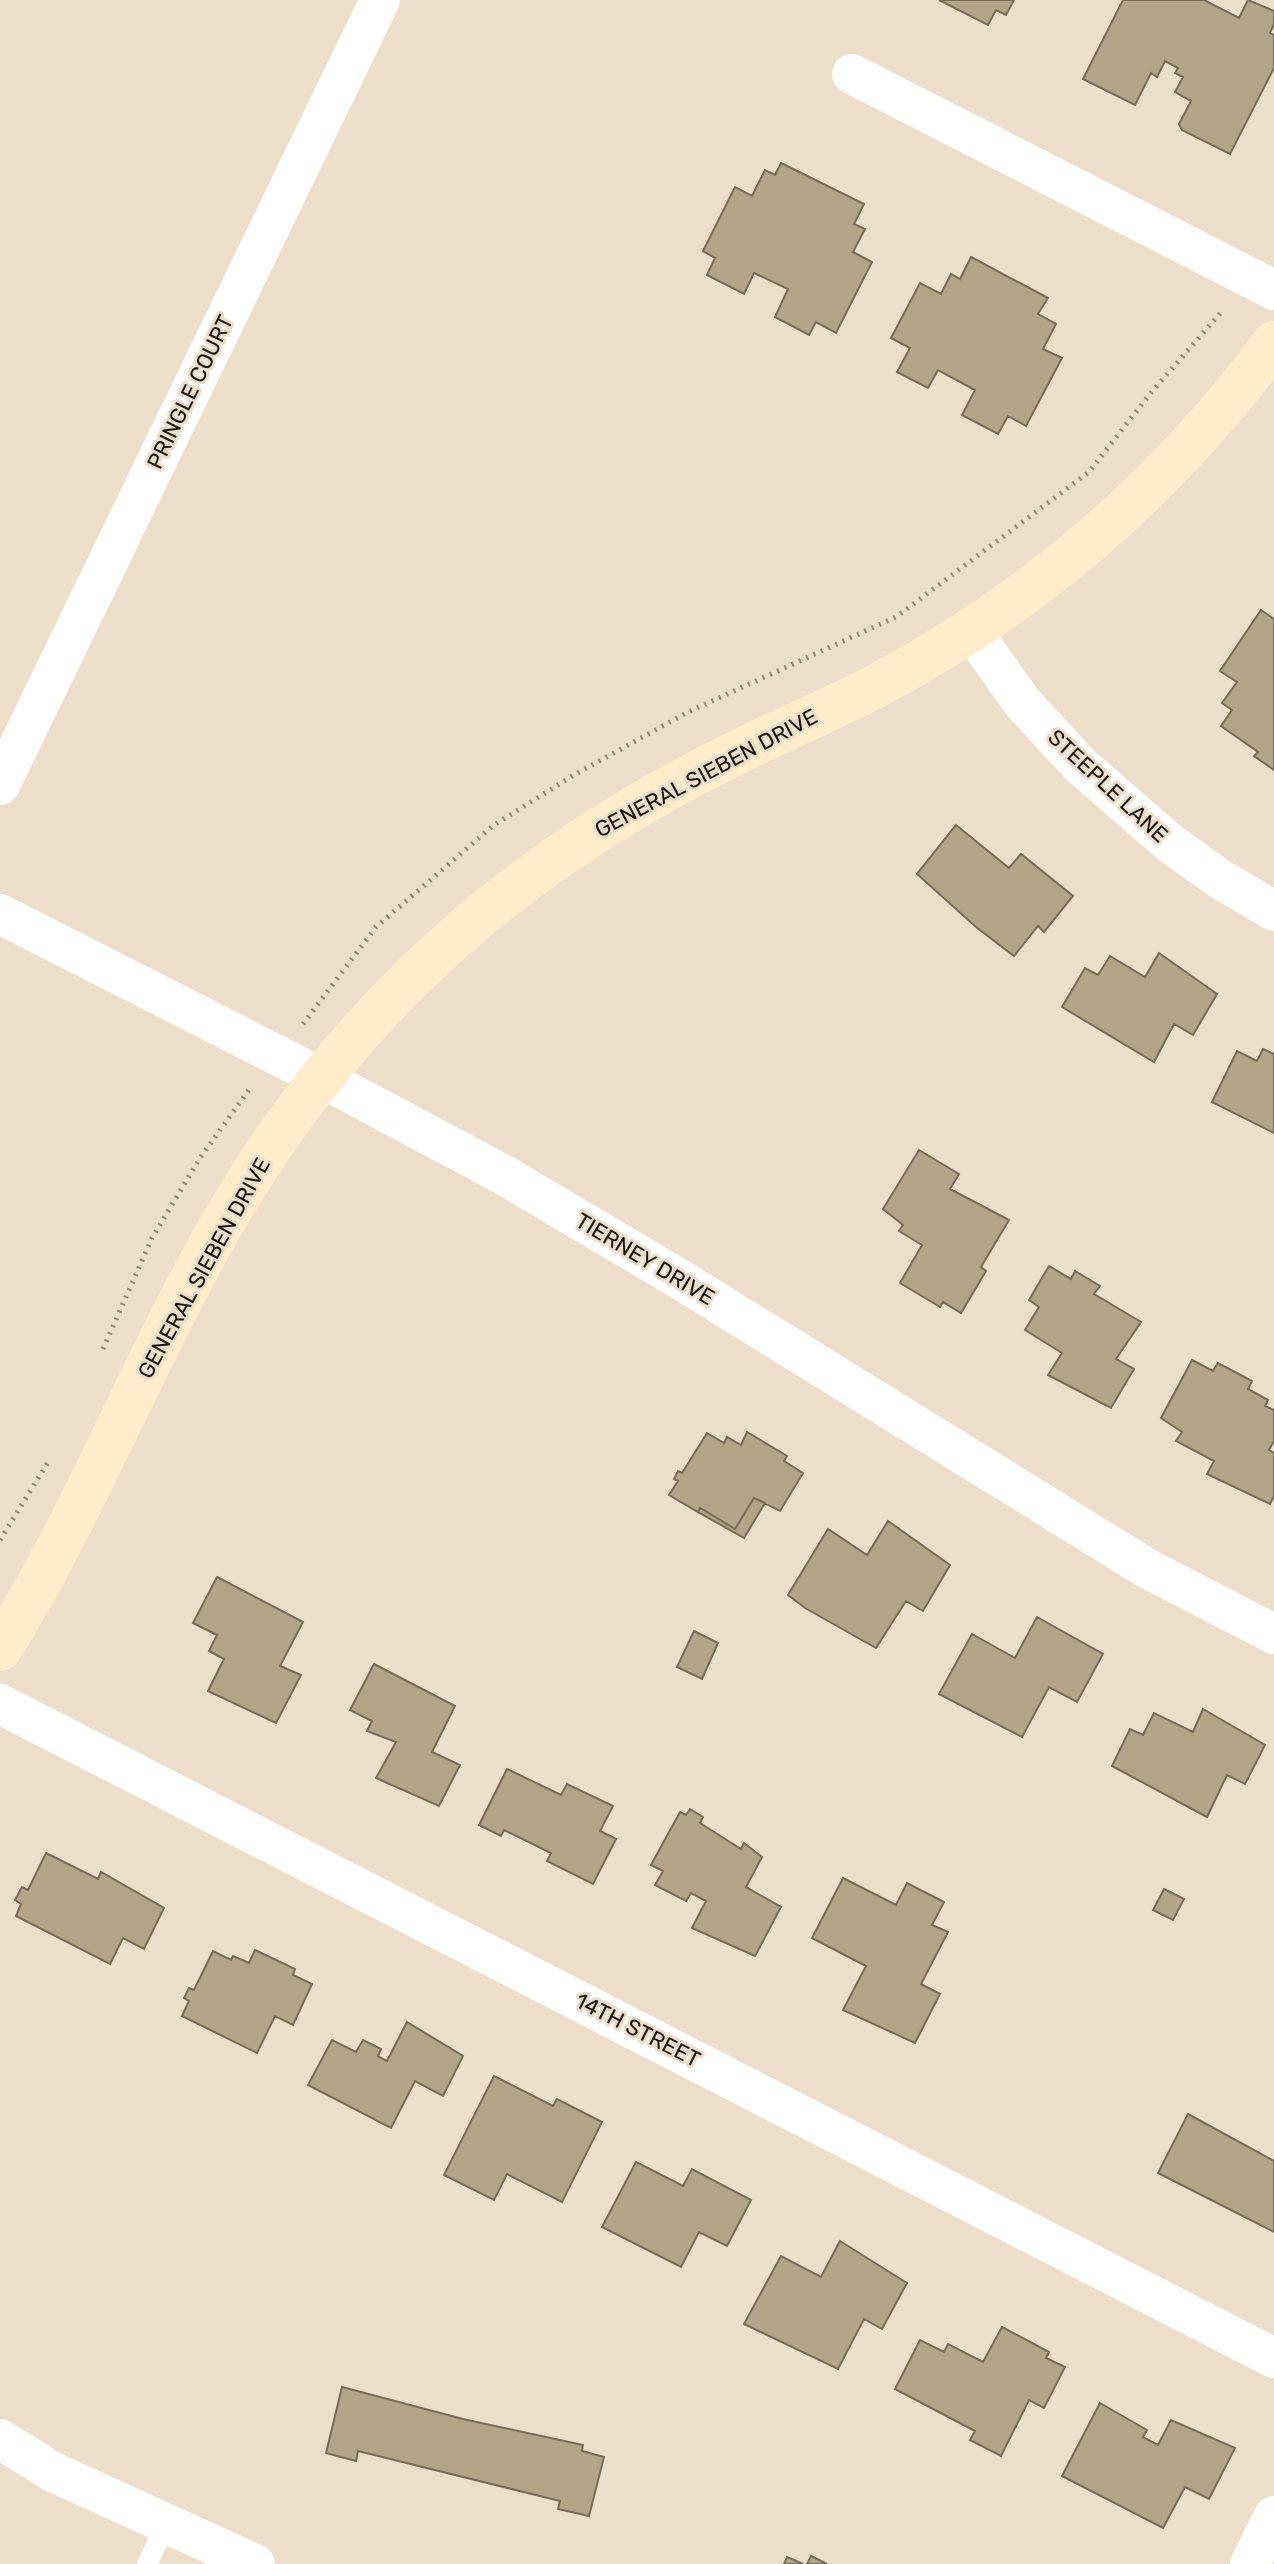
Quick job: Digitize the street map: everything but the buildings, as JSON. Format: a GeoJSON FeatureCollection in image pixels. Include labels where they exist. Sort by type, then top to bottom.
{"type":"FeatureCollection","features":[{"type":"Feature","properties":{"kind":"street","name":"PRINGLE COURT"},"geometry":{"type":"LineString","coordinates":[[0,785],[380,0]]}},
{"type":"Feature","properties":{"kind":"street"},"geometry":{"type":"LineString","coordinates":[[852,74],[1274,290]]}},
{"type":"Feature","properties":{"kind":"street","name":"GENERAL SIEBEN DRIVE"},"geometry":{"type":"LineString","coordinates":[[0,1649],[48,1564],[190,1284],[252,1175],[322,1078],[369,1023],[425,966],[535,871],[586,835],[726,757],[880,684],[1023,595],[1087,546],[1147,490],[1204,429],[1274,343]]}},
{"type":"Feature","properties":{"kind":"street","name":"STEEPLE LANE"},"geometry":{"type":"LineString","coordinates":[[971,630],[1022,702],[1080,765],[1171,844],[1220,879],[1274,911]]}},
{"type":"Feature","properties":{"kind":"street","name":"TIERNEY DRIVE"},"geometry":{"type":"LineString","coordinates":[[0,914],[322,1078],[504,1175],[681,1280],[1148,1569],[1274,1634]]}},
{"type":"Feature","properties":{"kind":"street","name":"14TH STREET"},"geometry":{"type":"LineString","coordinates":[[0,1704],[1274,2358]]}},
{"type":"Feature","properties":{"kind":"street"},"geometry":{"type":"LineString","coordinates":[[0,2439],[53,2472],[167,2523],[244,2562]]}},
{"type":"Feature","properties":{"kind":"street"},"geometry":{"type":"LineString","coordinates":[[1250,2564],[1274,2516]]}},
{"type":"Feature","properties":{"kind":"lane"},"geometry":{"type":"LineString","coordinates":[[147,2564],[167,2523]]}}]}
